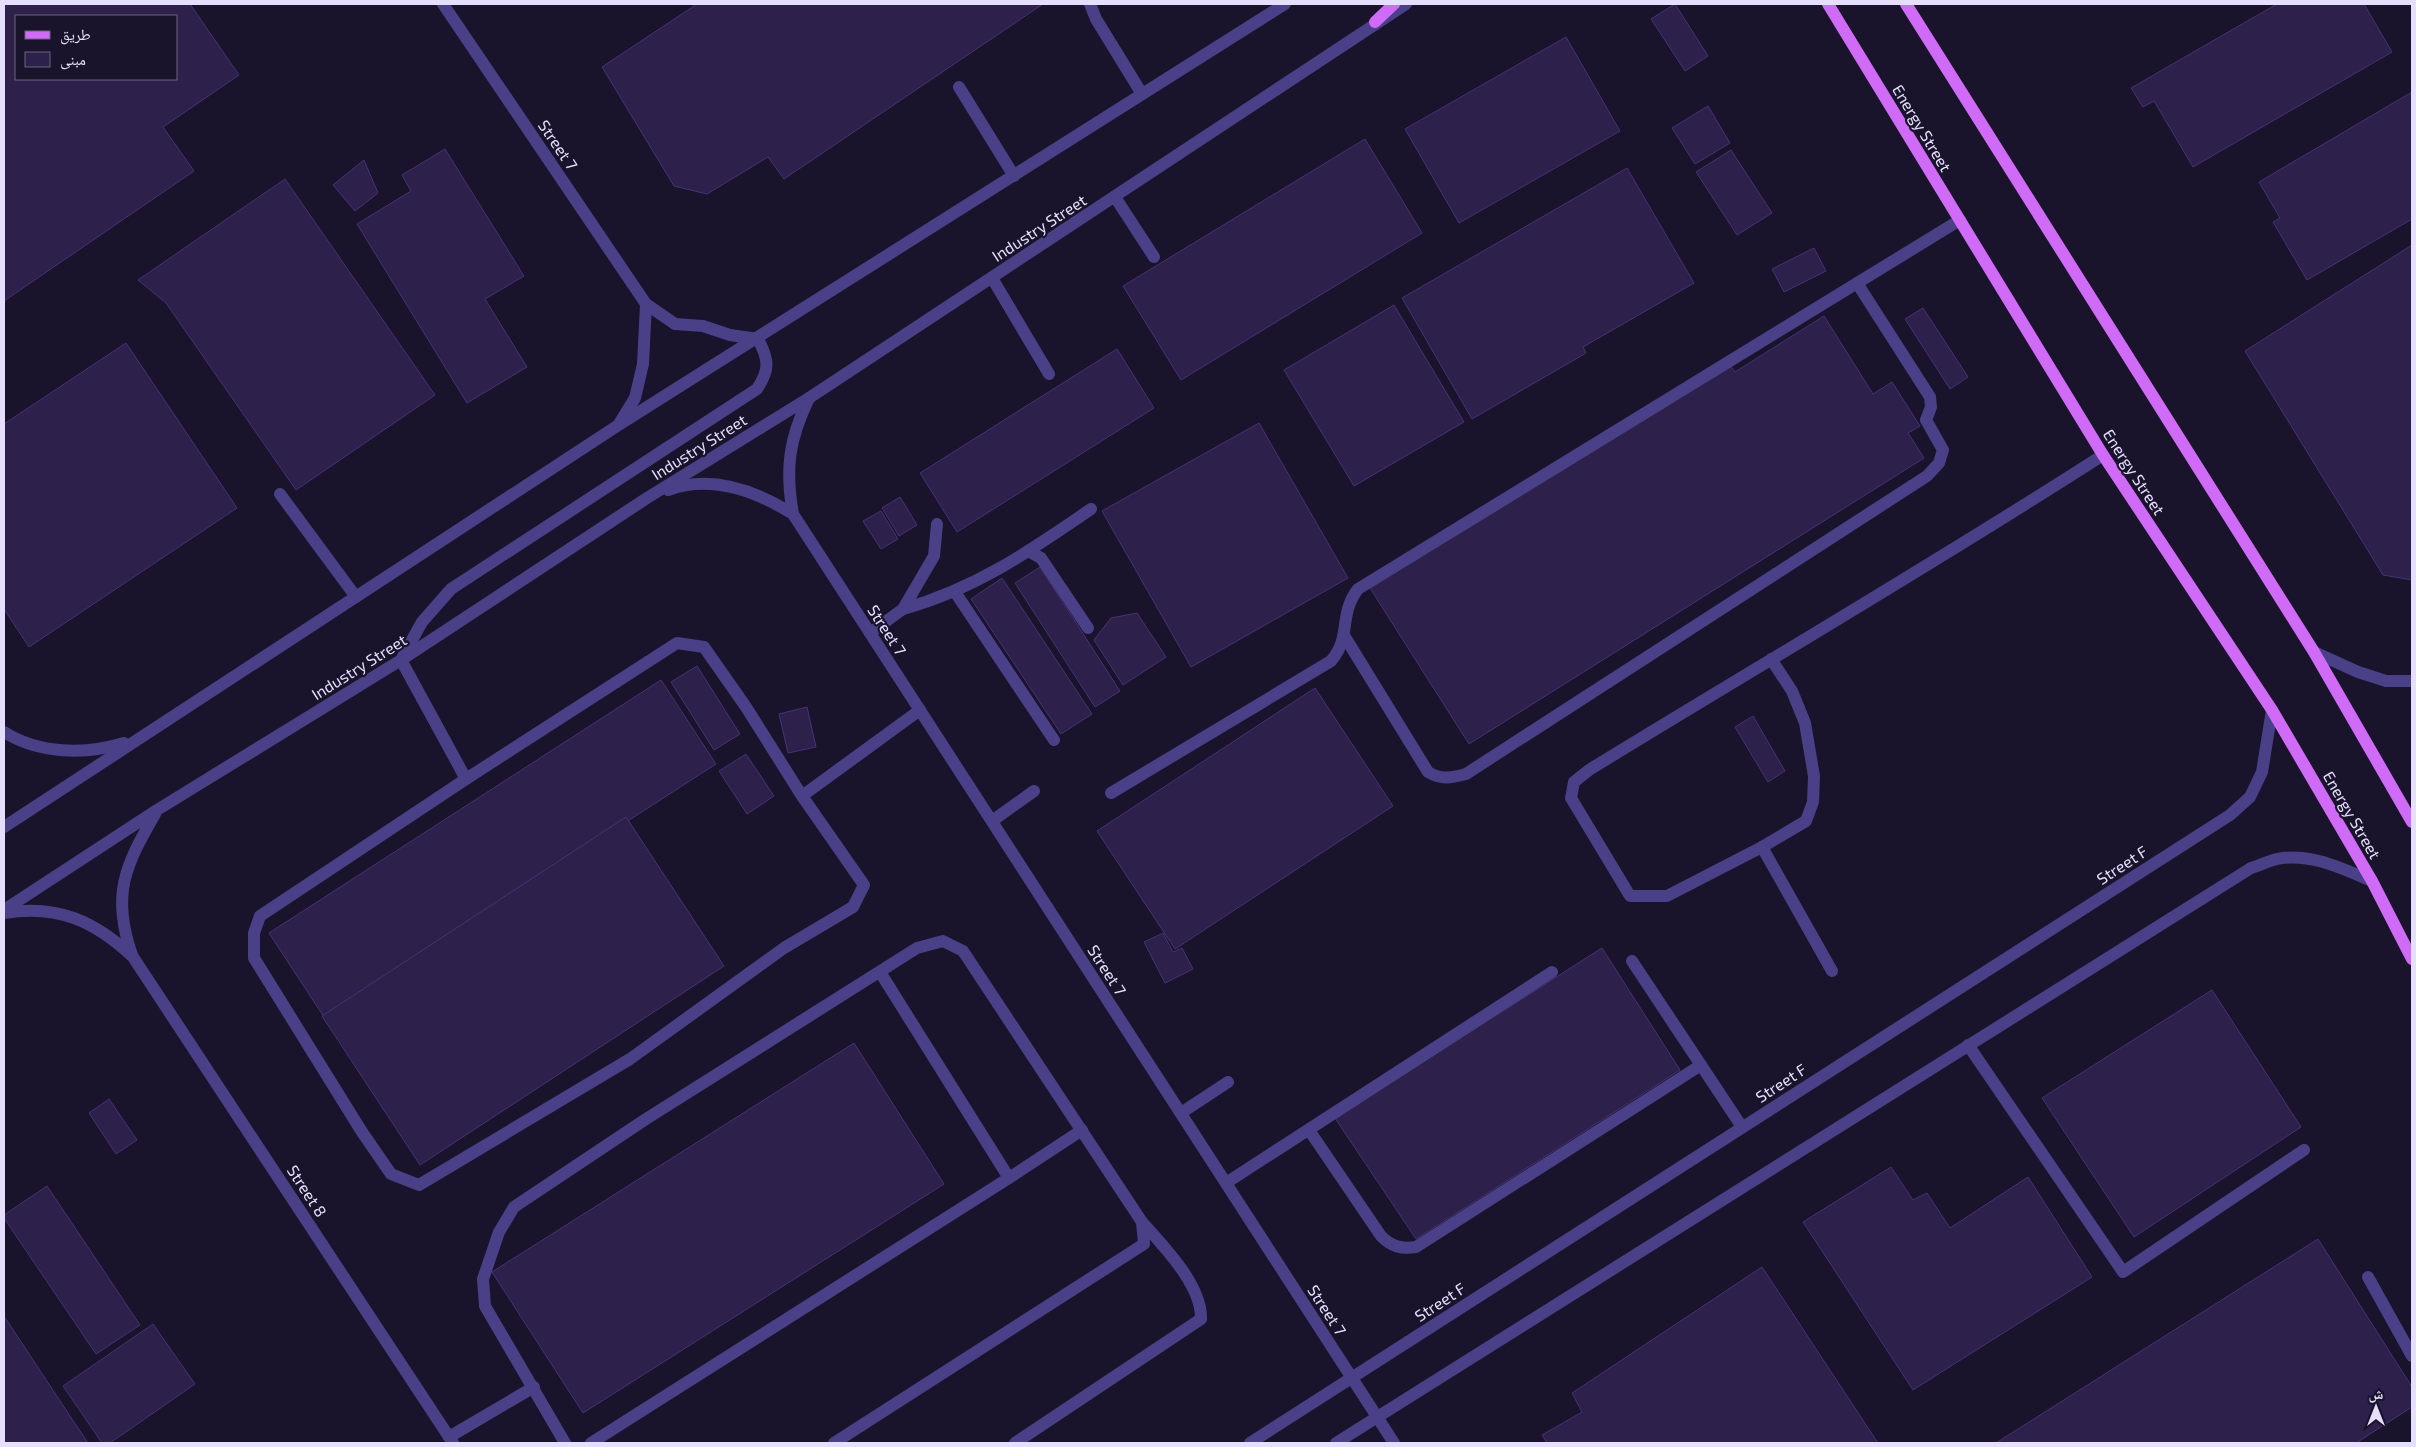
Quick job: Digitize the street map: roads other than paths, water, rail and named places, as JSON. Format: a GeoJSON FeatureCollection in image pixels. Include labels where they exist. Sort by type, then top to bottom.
{"type":"FeatureCollection","features":[{"type":"Feature","properties":{"kind":"main road"},"geometry":{"type":"LineString","coordinates":[[1375,22],[1394,4]]}},
{"type":"Feature","properties":{"kind":"main road","name":"Energy Street"},"geometry":{"type":"LineString","coordinates":[[1828,4],[2103,455],[2272,710],[2372,881],[2412,958]]}},
{"type":"Feature","properties":{"kind":"main road"},"geometry":{"type":"LineString","coordinates":[[1895,4],[1928,37]]}},
{"type":"Feature","properties":{"kind":"main road"},"geometry":{"type":"LineString","coordinates":[[1906,4],[2314,652],[2412,822]]}},
{"type":"Feature","properties":{"kind":"street","name":"Street 7"},"geometry":{"type":"LineString","coordinates":[[443,4],[646,304],[675,324],[703,326],[730,335],[758,339]]}},
{"type":"Feature","properties":{"kind":"street"},"geometry":{"type":"LineString","coordinates":[[1090,4],[1101,27],[1142,94]]}},
{"type":"Feature","properties":{"kind":"street"},"geometry":{"type":"LineString","coordinates":[[4,827],[617,426],[758,339],[1285,4]]}},
{"type":"Feature","properties":{"kind":"street","name":"Industry Street"},"geometry":{"type":"LineString","coordinates":[[4,912],[158,810],[401,660],[647,498],[809,398],[1115,197],[1375,22],[1406,4]]}},
{"type":"Feature","properties":{"kind":"street"},"geometry":{"type":"LineString","coordinates":[[959,87],[1014,176]]}},
{"type":"Feature","properties":{"kind":"street"},"geometry":{"type":"LineString","coordinates":[[1115,197],[1154,257]]}},
{"type":"Feature","properties":{"kind":"street"},"geometry":{"type":"LineString","coordinates":[[1111,793],[1331,662],[1340,651],[1344,637],[1346,611],[1351,598],[1358,589],[1960,220]]}},
{"type":"Feature","properties":{"kind":"street"},"geometry":{"type":"LineString","coordinates":[[992,278],[1049,374]]}},
{"type":"Feature","properties":{"kind":"street"},"geometry":{"type":"LineString","coordinates":[[1344,637],[1428,772],[1437,778],[1450,778],[1466,774],[1926,476],[1939,463],[1943,450],[1926,420],[1931,407],[1930,397],[1857,283]]}},
{"type":"Feature","properties":{"kind":"street"},"geometry":{"type":"LineString","coordinates":[[617,426],[636,398],[643,364],[646,304]]}},
{"type":"Feature","properties":{"kind":"street"},"geometry":{"type":"LineString","coordinates":[[466,779],[401,660],[422,622],[451,589],[757,389],[766,376],[767,362],[758,339]]}},
{"type":"Feature","properties":{"kind":"street","name":"Street 7"},"geometry":{"type":"LineString","coordinates":[[809,398],[796,428],[788,466],[793,514],[1394,1443]]}},
{"type":"Feature","properties":{"kind":"street"},"geometry":{"type":"LineString","coordinates":[[1771,659],[1792,691],[1806,723],[1814,776],[1813,802],[1806,820],[1762,846],[1667,896],[1654,898],[1630,896],[1571,798],[1574,782],[1589,770],[1771,659],[2033,501],[2103,455]]}},
{"type":"Feature","properties":{"kind":"street","name":"Street 7"},"geometry":{"type":"LineString","coordinates":[[647,498],[676,487],[707,484],[738,487],[759,495],[793,514]]}},
{"type":"Feature","properties":{"kind":"street"},"geometry":{"type":"LineString","coordinates":[[280,494],[356,597]]}},
{"type":"Feature","properties":{"kind":"street"},"geometry":{"type":"LineString","coordinates":[[870,633],[903,609],[955,592],[1030,552],[1090,509]]}},
{"type":"Feature","properties":{"kind":"street"},"geometry":{"type":"LineString","coordinates":[[903,609],[934,556],[937,524]]}},
{"type":"Feature","properties":{"kind":"street"},"geometry":{"type":"LineString","coordinates":[[1030,552],[1042,558],[1088,628]]}},
{"type":"Feature","properties":{"kind":"street"},"geometry":{"type":"LineString","coordinates":[[955,592],[1054,740]]}},
{"type":"Feature","properties":{"kind":"street"},"geometry":{"type":"LineString","coordinates":[[677,643],[704,647],[746,707],[802,796],[864,885],[853,907],[784,948],[630,1060],[419,1185],[391,1174],[362,1132],[254,958],[254,933],[260,916],[466,779],[677,643]]}},
{"type":"Feature","properties":{"kind":"street"},"geometry":{"type":"LineString","coordinates":[[2314,652],[2358,672],[2386,681],[2412,681]]}},
{"type":"Feature","properties":{"kind":"street"},"geometry":{"type":"LineString","coordinates":[[802,796],[920,710]]}},
{"type":"Feature","properties":{"kind":"street","name":"Street F"},"geometry":{"type":"LineString","coordinates":[[1250,1443],[2230,815],[2250,797],[2262,772],[2272,710]]}},
{"type":"Feature","properties":{"kind":"street"},"geometry":{"type":"LineString","coordinates":[[4,732],[40,746],[72,751],[105,749],[136,740]]}},
{"type":"Feature","properties":{"kind":"street"},"geometry":{"type":"LineString","coordinates":[[992,821],[1034,791]]}},
{"type":"Feature","properties":{"kind":"street","name":"Street 8"},"geometry":{"type":"LineString","coordinates":[[158,810],[131,856],[123,881],[121,907],[124,933],[133,957],[451,1440]]}},
{"type":"Feature","properties":{"kind":"street"},"geometry":{"type":"LineString","coordinates":[[1762,846],[1832,971]]}},
{"type":"Feature","properties":{"kind":"street"},"geometry":{"type":"LineString","coordinates":[[1336,1443],[2251,868],[2278,858],[2306,858],[2336,866],[2372,881]]}},
{"type":"Feature","properties":{"kind":"street","name":"Street 8"},"geometry":{"type":"LineString","coordinates":[[4,912],[21,910],[46,911],[71,916],[94,926],[115,940],[133,957]]}},
{"type":"Feature","properties":{"kind":"street"},"geometry":{"type":"LineString","coordinates":[[565,1443],[485,1306],[484,1278],[499,1232],[514,1207],[646,1119],[918,948],[943,941],[962,951],[1142,1222],[1168,1251],[1192,1286],[1201,1306],[1201,1319],[1014,1443]]}},
{"type":"Feature","properties":{"kind":"street"},"geometry":{"type":"LineString","coordinates":[[1632,961],[1742,1127]]}},
{"type":"Feature","properties":{"kind":"street"},"geometry":{"type":"LineString","coordinates":[[880,972],[1009,1178]]}},
{"type":"Feature","properties":{"kind":"street"},"geometry":{"type":"LineString","coordinates":[[1226,1183],[1552,972]]}},
{"type":"Feature","properties":{"kind":"street"},"geometry":{"type":"LineString","coordinates":[[1968,1045],[2123,1272],[2304,1150]]}},
{"type":"Feature","properties":{"kind":"street"},"geometry":{"type":"LineString","coordinates":[[1309,1130],[1381,1236],[1390,1244],[1404,1249],[1416,1247],[1701,1065]]}},
{"type":"Feature","properties":{"kind":"street"},"geometry":{"type":"LineString","coordinates":[[1181,1113],[1228,1082]]}},
{"type":"Feature","properties":{"kind":"street"},"geometry":{"type":"LineString","coordinates":[[591,1443],[1082,1130]]}},
{"type":"Feature","properties":{"kind":"street"},"geometry":{"type":"LineString","coordinates":[[834,1443],[1144,1244],[1142,1222]]}},
{"type":"Feature","properties":{"kind":"street"},"geometry":{"type":"LineString","coordinates":[[2368,1277],[2412,1356]]}},
{"type":"Feature","properties":{"kind":"street"},"geometry":{"type":"LineString","coordinates":[[451,1440],[534,1387]]}}]}
